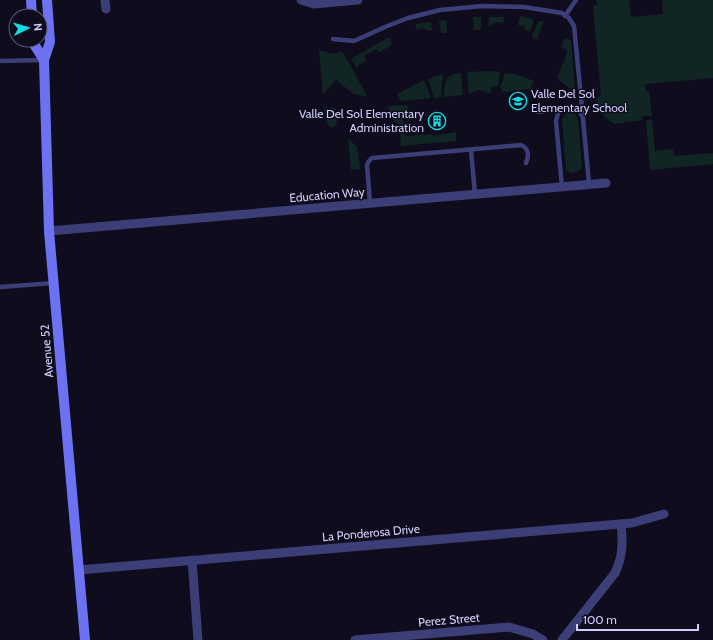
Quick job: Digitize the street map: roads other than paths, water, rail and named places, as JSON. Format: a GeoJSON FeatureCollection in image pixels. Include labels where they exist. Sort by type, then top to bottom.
{"type":"FeatureCollection","features":[{"type":"Feature","properties":{"kind":"main road","name":"Avenue 52"},"geometry":{"type":"LineString","coordinates":[[47,0],[50,42],[44,60],[49,231],[85,640]]}},
{"type":"Feature","properties":{"kind":"main road","name":"Avenue 52"},"geometry":{"type":"LineString","coordinates":[[36,48],[44,60]]}},
{"type":"Feature","properties":{"kind":"street"},"geometry":{"type":"LineString","coordinates":[[301,0],[314,4],[358,0]]}},
{"type":"Feature","properties":{"kind":"street","name":"Education Way"},"geometry":{"type":"LineString","coordinates":[[49,231],[606,183]]}},
{"type":"Feature","properties":{"kind":"street","name":"La Ponderosa Drive"},"geometry":{"type":"LineString","coordinates":[[79,570],[622,524],[632,523],[664,514]]}},
{"type":"Feature","properties":{"kind":"street"},"geometry":{"type":"LineString","coordinates":[[562,640],[614,573],[620,563],[622,551],[622,524]]}},
{"type":"Feature","properties":{"kind":"street"},"geometry":{"type":"LineString","coordinates":[[192,560],[198,640]]}},
{"type":"Feature","properties":{"kind":"street","name":"Perez Street"},"geometry":{"type":"LineString","coordinates":[[355,640],[400,638],[509,627],[533,634],[543,640]]}},
{"type":"Feature","properties":{"kind":"lane"},"geometry":{"type":"LineString","coordinates":[[565,16],[576,0]]}},
{"type":"Feature","properties":{"kind":"lane"},"geometry":{"type":"LineString","coordinates":[[333,39],[354,41],[408,18],[440,10],[482,6],[524,7],[562,13],[569,18],[574,26],[589,184]]}},
{"type":"Feature","properties":{"kind":"lane"},"geometry":{"type":"LineString","coordinates":[[0,61],[44,60]]}},
{"type":"Feature","properties":{"kind":"lane"},"geometry":{"type":"LineString","coordinates":[[538,112],[569,107],[579,110],[583,118]]}},
{"type":"Feature","properties":{"kind":"lane"},"geometry":{"type":"LineString","coordinates":[[562,186],[556,121],[558,113],[563,109]]}},
{"type":"Feature","properties":{"kind":"lane"},"geometry":{"type":"LineString","coordinates":[[370,203],[367,165],[368,161],[372,158],[521,146],[525,147],[527,151],[528,159],[526,163]]}},
{"type":"Feature","properties":{"kind":"lane"},"geometry":{"type":"LineString","coordinates":[[471,150],[475,194]]}},
{"type":"Feature","properties":{"kind":"lane"},"geometry":{"type":"LineString","coordinates":[[0,288],[54,283]]}},
{"type":"Feature","properties":{"kind":"place","name":"Valle Del Sol Elementary School"},"geometry":{"type":"Point","coordinates":[518,101]}},
{"type":"Feature","properties":{"kind":"place","name":"Valle Del Sol Elementary Administration"},"geometry":{"type":"Point","coordinates":[437,121]}}]}
